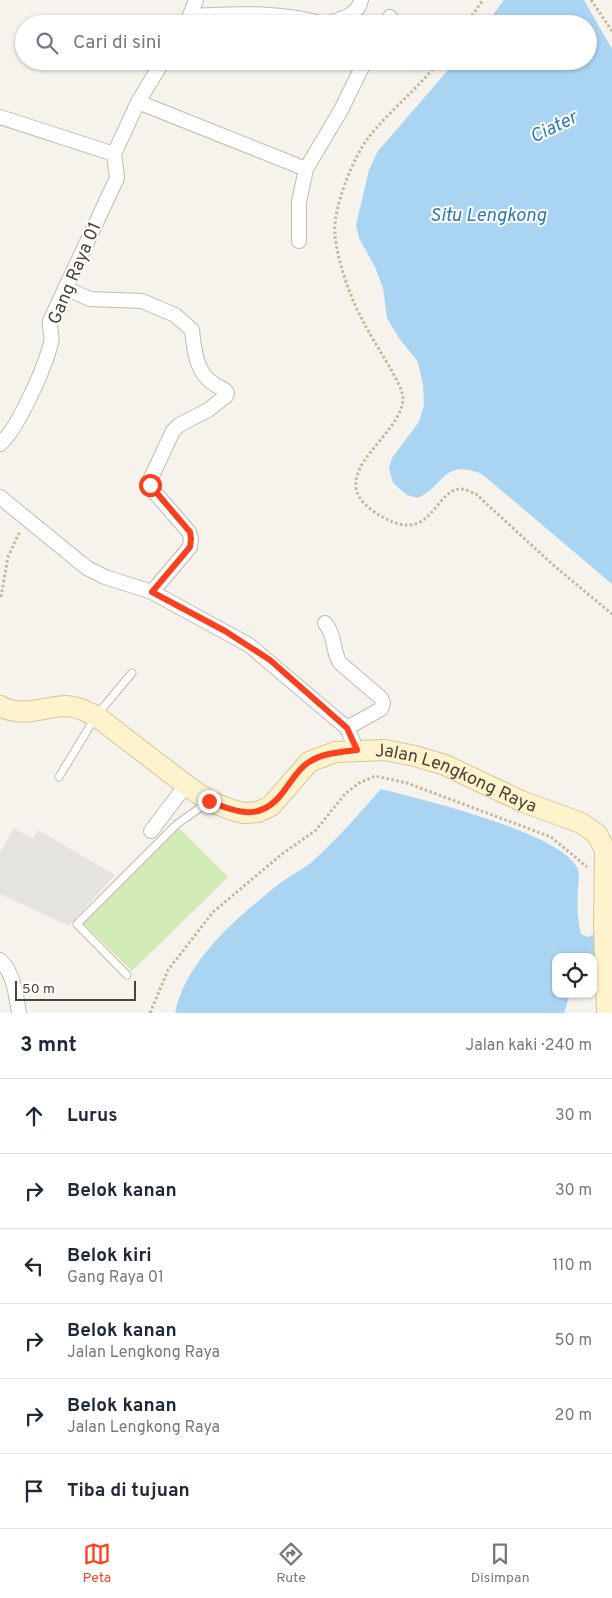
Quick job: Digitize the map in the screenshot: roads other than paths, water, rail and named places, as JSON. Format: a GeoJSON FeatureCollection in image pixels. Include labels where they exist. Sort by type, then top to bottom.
{"type":"FeatureCollection","features":[{"type":"Feature","properties":{"kind":"street"},"geometry":{"type":"LineString","coordinates":[[191,15],[196,0]]}},
{"type":"Feature","properties":{"kind":"street"},"geometry":{"type":"LineString","coordinates":[[350,15],[357,10],[361,0]]}},
{"type":"Feature","properties":{"kind":"street"},"geometry":{"type":"LineString","coordinates":[[226,15],[248,12],[283,15]]}},
{"type":"Feature","properties":{"kind":"street"},"geometry":{"type":"LineString","coordinates":[[0,117],[114,154],[138,102],[158,70]]}},
{"type":"Feature","properties":{"kind":"street"},"geometry":{"type":"LineString","coordinates":[[299,240],[299,202],[306,169],[341,110],[361,70]]}},
{"type":"Feature","properties":{"kind":"street"},"geometry":{"type":"LineString","coordinates":[[138,102],[306,169]]}},
{"type":"Feature","properties":{"kind":"street","name":"Gang Raya 01"},"geometry":{"type":"LineString","coordinates":[[0,444],[18,421],[52,336],[49,328],[50,321],[117,178],[114,154]]}},
{"type":"Feature","properties":{"kind":"street"},"geometry":{"type":"LineString","coordinates":[[65,288],[90,299],[142,302],[175,315],[192,330],[195,356],[203,373],[213,384],[224,388],[227,393],[214,406],[179,425],[165,446],[150,480],[151,488],[190,532],[191,539],[190,547],[152,592]]}},
{"type":"Feature","properties":{"kind":"street"},"geometry":{"type":"LineString","coordinates":[[0,497],[27,517],[87,568],[105,577],[152,592],[249,645],[347,728],[357,750]]}},
{"type":"Feature","properties":{"kind":"street"},"geometry":{"type":"LineString","coordinates":[[325,623],[333,634],[335,656],[340,663],[381,698],[383,704],[381,709],[347,728]]}},
{"type":"Feature","properties":{"kind":"street","name":"Jalan Lengkong Raya"},"geometry":{"type":"LineString","coordinates":[[0,706],[20,712],[72,707],[96,716],[209,801],[244,813],[258,812],[277,800],[309,762],[335,752],[385,750],[445,765],[520,801],[581,823],[597,834],[605,850],[604,925],[607,1013]]}},
{"type":"Feature","properties":{"kind":"street"},"geometry":{"type":"LineString","coordinates":[[151,831],[186,785]]}},
{"type":"Feature","properties":{"kind":"street"},"geometry":{"type":"LineString","coordinates":[[0,960],[9,971],[13,982],[19,1013]]}},
{"type":"Feature","properties":{"kind":"lane"},"geometry":{"type":"LineString","coordinates":[[59,778],[96,716],[132,673]]}},
{"type":"Feature","properties":{"kind":"lane"},"geometry":{"type":"LineString","coordinates":[[127,975],[77,924],[177,824],[209,801]]}},
{"type":"Feature","properties":{"kind":"water","name":"Situ Lengkong"},"geometry":{"type":"Polygon","coordinates":[[[504,0],[584,0],[593,15],[493,15],[504,0]]]}},
{"type":"Feature","properties":{"kind":"water","name":"Situ Lengkong"},"geometry":{"type":"Polygon","coordinates":[[[597,23],[612,49],[612,584],[482,474],[460,469],[452,471],[418,498],[407,495],[393,483],[389,468],[392,458],[419,422],[424,405],[423,385],[418,362],[399,338],[387,318],[383,288],[375,267],[359,238],[356,225],[369,170],[378,151],[448,70],[597,70],[597,23]]]}},
{"type":"Feature","properties":{"kind":"water"},"geometry":{"type":"Polygon","coordinates":[[[381,789],[489,819],[547,843],[567,856],[579,872],[578,912],[581,934],[587,937],[612,928],[612,962],[597,963],[597,953],[552,953],[552,998],[569,998],[564,1013],[175,1013],[190,975],[215,942],[244,913],[284,880],[313,861],[381,789]]]}},
{"type":"Feature","properties":{"kind":"water label","name":"Ciater"},"geometry":{"type":"Point","coordinates":[553,126]}}]}
